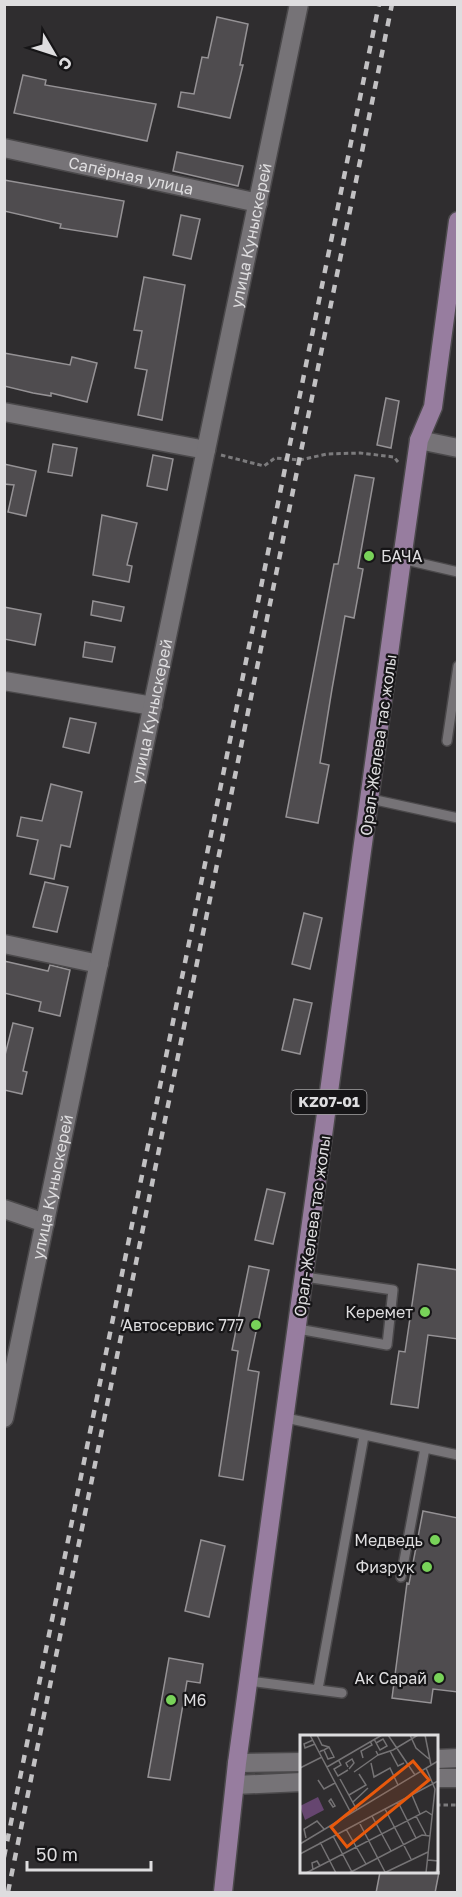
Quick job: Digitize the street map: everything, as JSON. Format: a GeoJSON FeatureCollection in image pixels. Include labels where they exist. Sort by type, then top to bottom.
{"type":"FeatureCollection","features":[{"type":"Feature","properties":{"kind":"main road","name":"KZ07-01"},"geometry":{"type":"LineString","coordinates":[[419,440],[433,407],[458,221]]}},
{"type":"Feature","properties":{"kind":"main road","name":"Орал-Желева тас жолы"},"geometry":{"type":"LineString","coordinates":[[223,1893],[237,1763],[419,440]]}},
{"type":"Feature","properties":{"kind":"street","name":"улица Куныскерей"},"geometry":{"type":"LineString","coordinates":[[4,1418],[299,4]]}},
{"type":"Feature","properties":{"kind":"street","name":"Сапёрная улица"},"geometry":{"type":"LineString","coordinates":[[4,148],[258,203]]}},
{"type":"Feature","properties":{"kind":"street"},"geometry":{"type":"LineString","coordinates":[[4,412],[206,450]]}},
{"type":"Feature","properties":{"kind":"street"},"geometry":{"type":"LineString","coordinates":[[419,440],[458,448]]}},
{"type":"Feature","properties":{"kind":"street"},"geometry":{"type":"LineString","coordinates":[[4,681],[153,706]]}},
{"type":"Feature","properties":{"kind":"street"},"geometry":{"type":"LineString","coordinates":[[4,944],[99,964]]}},
{"type":"Feature","properties":{"kind":"street"},"geometry":{"type":"LineString","coordinates":[[4,1209],[45,1223]]}},
{"type":"Feature","properties":{"kind":"street"},"geometry":{"type":"LineString","coordinates":[[438,1759],[458,1758]]}},
{"type":"Feature","properties":{"kind":"street"},"geometry":{"type":"LineString","coordinates":[[237,1763],[300,1762]]}},
{"type":"Feature","properties":{"kind":"street"},"geometry":{"type":"LineString","coordinates":[[438,1779],[458,1778]]}},
{"type":"Feature","properties":{"kind":"street"},"geometry":{"type":"LineString","coordinates":[[236,1785],[300,1782]]}},
{"type":"Feature","properties":{"kind":"lane"},"geometry":{"type":"LineString","coordinates":[[402,559],[458,572]]}},
{"type":"Feature","properties":{"kind":"lane"},"geometry":{"type":"LineString","coordinates":[[447,741],[458,666]]}},
{"type":"Feature","properties":{"kind":"lane"},"geometry":{"type":"LineString","coordinates":[[371,799],[458,818]]}},
{"type":"Feature","properties":{"kind":"lane"},"geometry":{"type":"LineString","coordinates":[[298,1329],[387,1345],[393,1290],[305,1277]]}},
{"type":"Feature","properties":{"kind":"lane"},"geometry":{"type":"LineString","coordinates":[[286,1418],[458,1455]]}},
{"type":"Feature","properties":{"kind":"lane"},"geometry":{"type":"LineString","coordinates":[[318,1689],[364,1436]]}},
{"type":"Feature","properties":{"kind":"lane"},"geometry":{"type":"LineString","coordinates":[[402,1576],[425,1448]]}},
{"type":"Feature","properties":{"kind":"lane"},"geometry":{"type":"LineString","coordinates":[[249,1681],[342,1693]]}},
{"type":"Feature","properties":{"kind":"path"},"geometry":{"type":"LineString","coordinates":[[206,450],[264,466],[275,458],[300,460],[327,454],[360,453],[394,457],[398,461],[398,471]]}},
{"type":"Feature","properties":{"kind":"path"},"geometry":{"type":"LineString","coordinates":[[438,1805],[458,1806]]}},
{"type":"Feature","properties":{"kind":"building"},"geometry":{"type":"Polygon","coordinates":[[[217,17],[248,24],[240,65],[243,65],[230,118],[178,107],[181,92],[194,94],[202,57],[208,58],[217,17]]]}},
{"type":"Feature","properties":{"kind":"building"},"geometry":{"type":"Polygon","coordinates":[[[23,75],[46,80],[45,85],[156,104],[147,141],[14,113],[23,75]]]}},
{"type":"Feature","properties":{"kind":"building"},"geometry":{"type":"Polygon","coordinates":[[[177,152],[243,166],[238,186],[173,171],[177,152]]]}},
{"type":"Feature","properties":{"kind":"building"},"geometry":{"type":"Polygon","coordinates":[[[4,180],[124,201],[117,237],[60,228],[61,224],[4,211],[4,180]]]}},
{"type":"Feature","properties":{"kind":"building"},"geometry":{"type":"Polygon","coordinates":[[[181,215],[200,219],[191,259],[173,255],[181,215]]]}},
{"type":"Feature","properties":{"kind":"building"},"geometry":{"type":"Polygon","coordinates":[[[144,277],[185,285],[162,420],[138,415],[147,370],[135,368],[142,331],[134,330],[144,277]]]}},
{"type":"Feature","properties":{"kind":"building"},"geometry":{"type":"Polygon","coordinates":[[[4,353],[70,365],[72,357],[97,363],[87,402],[51,393],[51,396],[4,386],[4,353]]]}},
{"type":"Feature","properties":{"kind":"building"},"geometry":{"type":"Polygon","coordinates":[[[386,398],[399,401],[391,448],[377,445],[386,398]]]}},
{"type":"Feature","properties":{"kind":"building"},"geometry":{"type":"Polygon","coordinates":[[[53,444],[77,448],[72,476],[48,472],[53,444]]]}},
{"type":"Feature","properties":{"kind":"building"},"geometry":{"type":"Polygon","coordinates":[[[153,455],[173,459],[167,490],[147,486],[153,455]]]}},
{"type":"Feature","properties":{"kind":"building"},"geometry":{"type":"Polygon","coordinates":[[[4,464],[36,471],[26,516],[8,512],[14,485],[4,484],[4,464]]]}},
{"type":"Feature","properties":{"kind":"building"},"geometry":{"type":"Polygon","coordinates":[[[355,475],[374,478],[358,568],[363,569],[354,618],[345,616],[332,689],[320,763],[329,765],[318,823],[286,817],[334,564],[338,564],[355,475]]]}},
{"type":"Feature","properties":{"kind":"building"},"geometry":{"type":"Polygon","coordinates":[[[102,515],[137,523],[127,565],[132,566],[129,582],[93,575],[102,515]]]}},
{"type":"Feature","properties":{"kind":"building"},"geometry":{"type":"Polygon","coordinates":[[[93,601],[124,607],[121,621],[91,615],[93,601]]]}},
{"type":"Feature","properties":{"kind":"building"},"geometry":{"type":"Polygon","coordinates":[[[4,607],[41,614],[35,645],[4,639],[4,607]]]}},
{"type":"Feature","properties":{"kind":"building"},"geometry":{"type":"Polygon","coordinates":[[[85,642],[115,647],[112,662],[83,657],[85,642]]]}},
{"type":"Feature","properties":{"kind":"building"},"geometry":{"type":"Polygon","coordinates":[[[70,718],[96,723],[89,753],[63,747],[70,718]]]}},
{"type":"Feature","properties":{"kind":"building"},"geometry":{"type":"Polygon","coordinates":[[[51,784],[82,792],[70,847],[61,845],[54,879],[30,874],[38,840],[17,836],[21,817],[42,821],[51,784]]]}},
{"type":"Feature","properties":{"kind":"building"},"geometry":{"type":"Polygon","coordinates":[[[45,882],[68,887],[57,932],[33,927],[45,882]]]}},
{"type":"Feature","properties":{"kind":"building"},"geometry":{"type":"Polygon","coordinates":[[[304,913],[322,918],[310,969],[292,964],[304,913]]]}},
{"type":"Feature","properties":{"kind":"building"},"geometry":{"type":"Polygon","coordinates":[[[4,961],[48,971],[50,965],[70,970],[60,1016],[39,1011],[41,1002],[4,993],[4,961]]]}},
{"type":"Feature","properties":{"kind":"building"},"geometry":{"type":"Polygon","coordinates":[[[294,999],[312,1003],[300,1054],[282,1050],[294,999]]]}},
{"type":"Feature","properties":{"kind":"building"},"geometry":{"type":"Polygon","coordinates":[[[13,1023],[33,1028],[23,1071],[27,1072],[22,1094],[4,1090],[4,1059],[13,1023]]]}},
{"type":"Feature","properties":{"kind":"building"},"geometry":{"type":"Polygon","coordinates":[[[267,1189],[285,1193],[273,1244],[255,1240],[267,1189]]]}},
{"type":"Feature","properties":{"kind":"building"},"geometry":{"type":"Polygon","coordinates":[[[418,1264],[458,1270],[458,1339],[428,1335],[418,1408],[391,1404],[399,1351],[405,1352],[418,1264]]]}},
{"type":"Feature","properties":{"kind":"building"},"geometry":{"type":"Polygon","coordinates":[[[249,1266],[269,1270],[248,1370],[259,1372],[243,1480],[219,1476],[238,1351],[232,1350],[249,1266]]]}},
{"type":"Feature","properties":{"kind":"building"},"geometry":{"type":"Polygon","coordinates":[[[423,1511],[458,1518],[458,1692],[433,1689],[431,1703],[392,1698],[407,1583],[409,1584],[423,1511]]]}},
{"type":"Feature","properties":{"kind":"building"},"geometry":{"type":"Polygon","coordinates":[[[201,1540],[225,1546],[209,1617],[185,1611],[201,1540]]]}},
{"type":"Feature","properties":{"kind":"building"},"geometry":{"type":"Polygon","coordinates":[[[169,1658],[203,1664],[200,1683],[187,1681],[170,1780],[148,1777],[169,1658]]]}},
{"type":"Feature","properties":{"kind":"building"},"geometry":{"type":"Polygon","coordinates":[[[439,1872],[435,1893],[376,1893],[380,1873],[439,1872]]]}},
{"type":"Feature","properties":{"kind":"railway"},"geometry":{"type":"LineString","coordinates":[[4,1857],[379,4]]}},
{"type":"Feature","properties":{"kind":"railway"},"geometry":{"type":"LineString","coordinates":[[8,1892],[392,4]]}},
{"type":"Feature","properties":{"kind":"place","name":"БАЧА"},"geometry":{"type":"Point","coordinates":[369,556]}},
{"type":"Feature","properties":{"kind":"place","name":"Керемет"},"geometry":{"type":"Point","coordinates":[425,1312]}},
{"type":"Feature","properties":{"kind":"place","name":"Автосервис 777"},"geometry":{"type":"Point","coordinates":[256,1325]}},
{"type":"Feature","properties":{"kind":"place","name":"Медведь"},"geometry":{"type":"Point","coordinates":[435,1540]}},
{"type":"Feature","properties":{"kind":"place","name":"Физрук"},"geometry":{"type":"Point","coordinates":[427,1567]}},
{"type":"Feature","properties":{"kind":"place","name":"Ак Сарай"},"geometry":{"type":"Point","coordinates":[439,1678]}},
{"type":"Feature","properties":{"kind":"place","name":"М6"},"geometry":{"type":"Point","coordinates":[171,1700]}}]}
